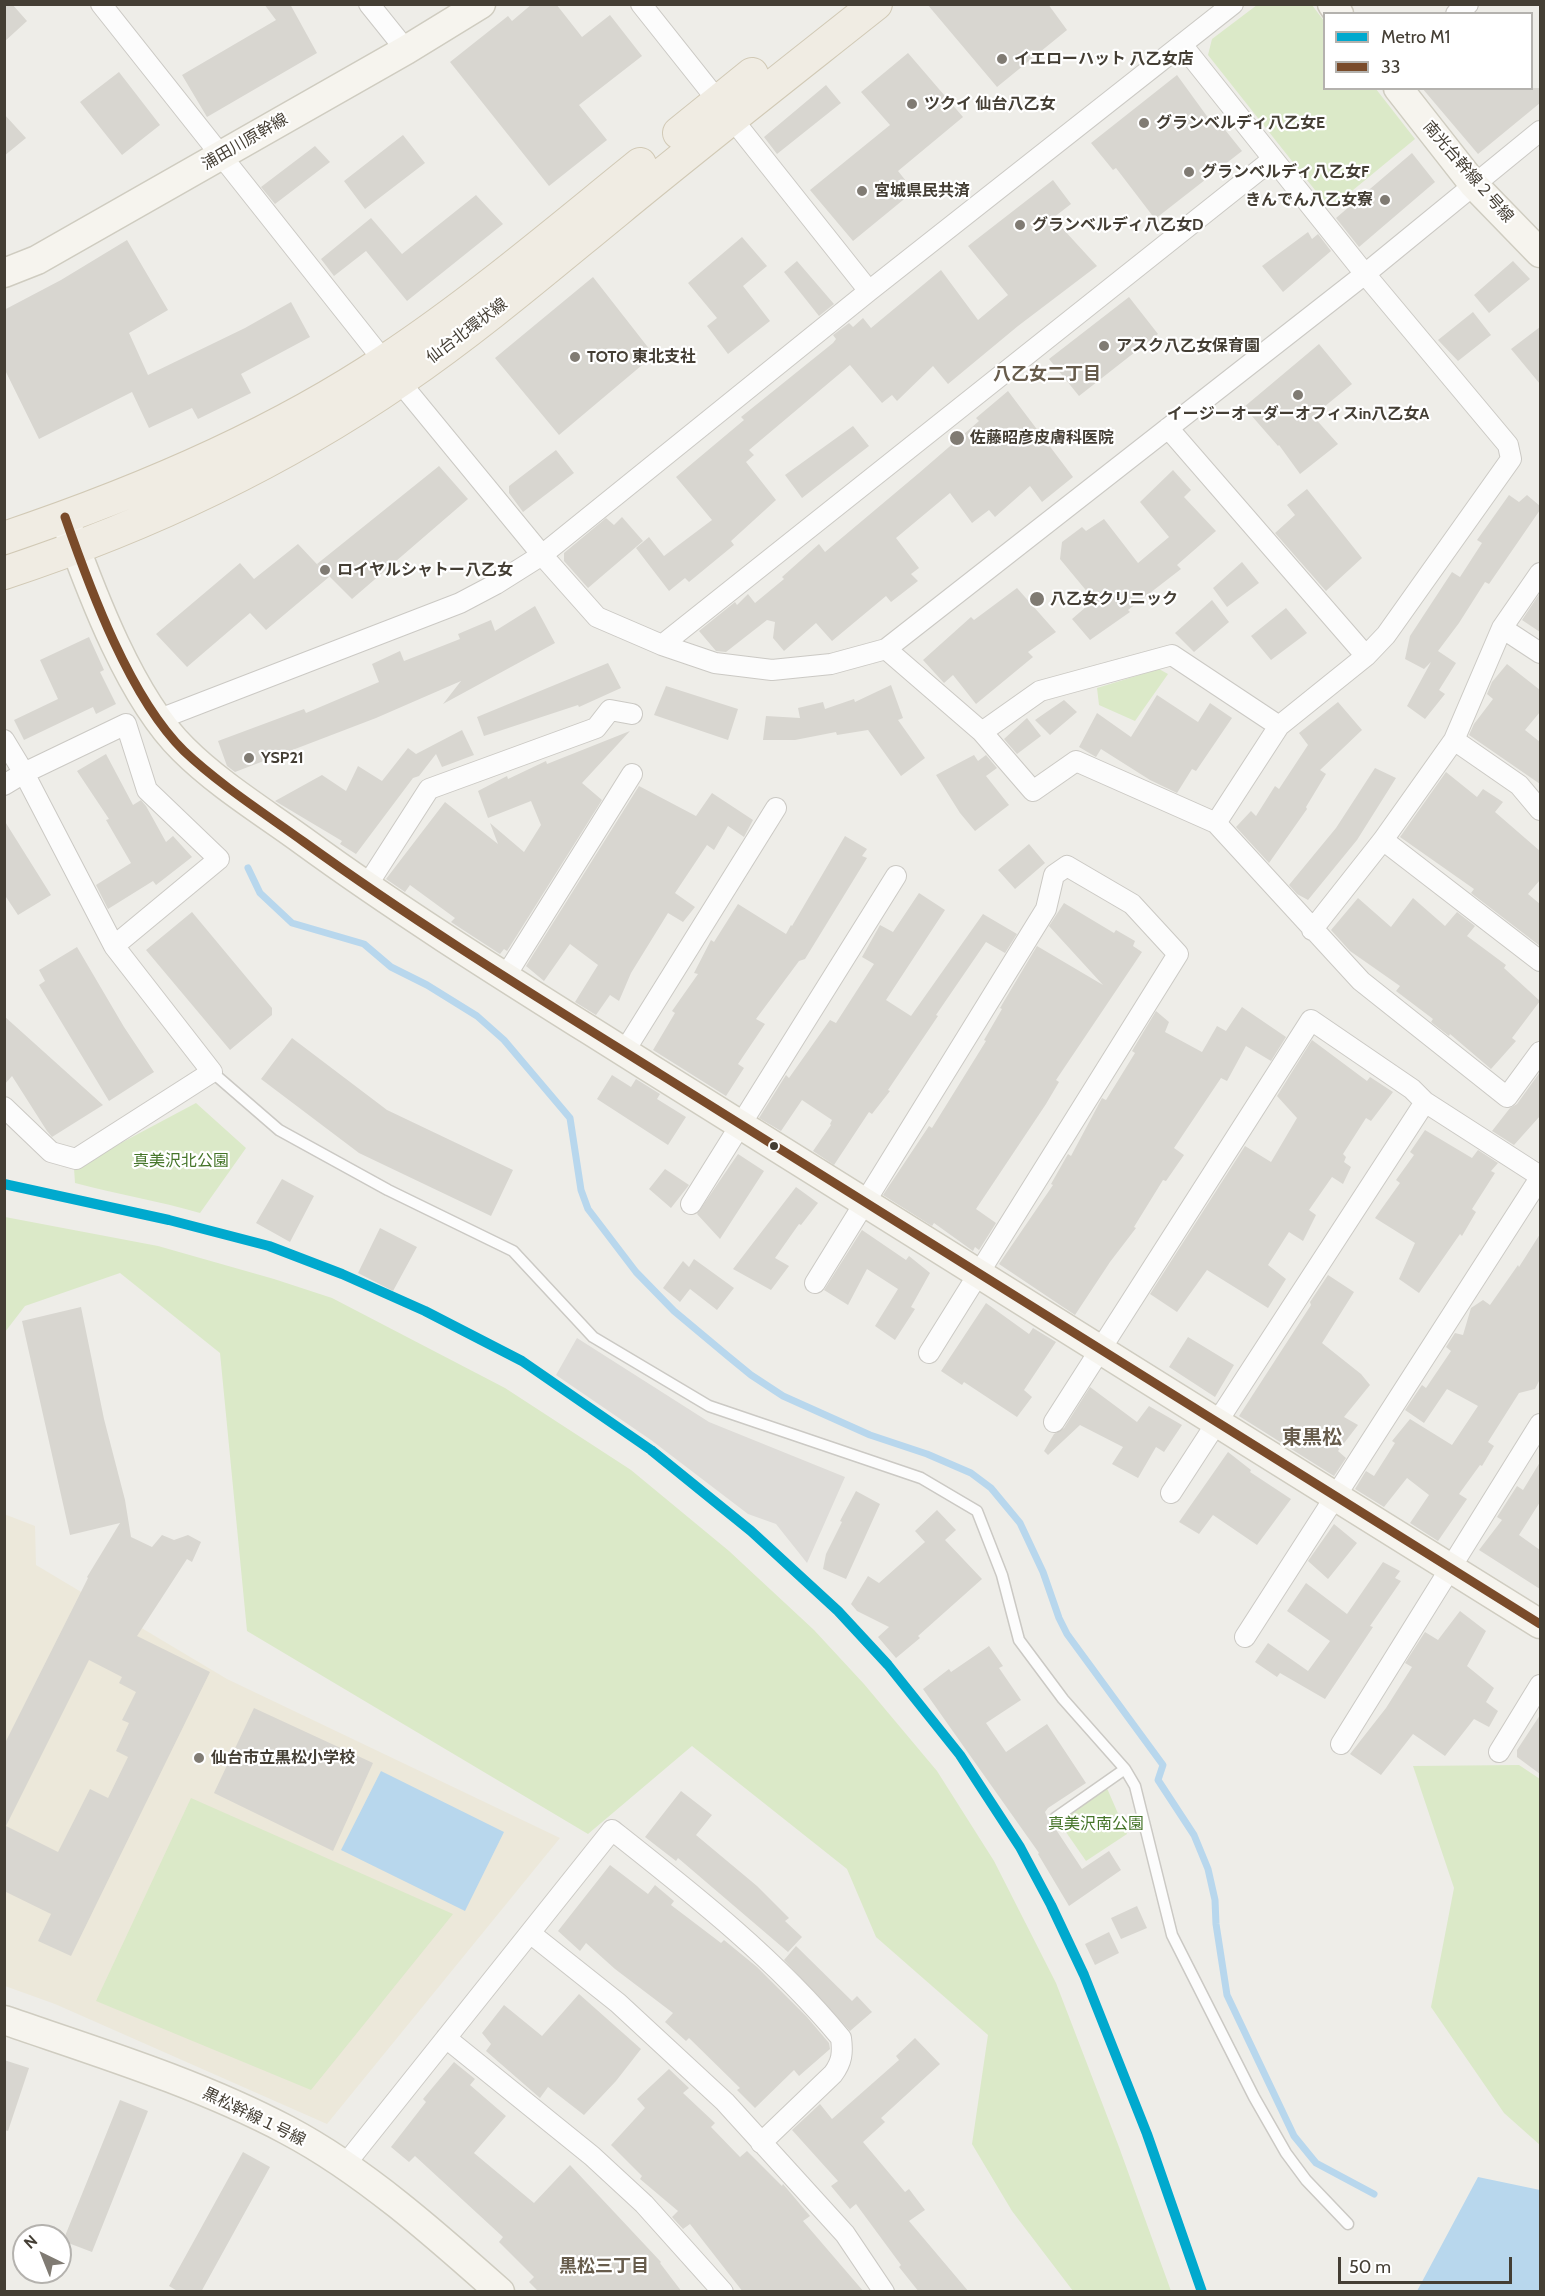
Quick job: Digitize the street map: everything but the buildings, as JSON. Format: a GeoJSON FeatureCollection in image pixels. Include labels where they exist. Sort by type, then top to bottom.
{"type":"FeatureCollection","features":[{"type":"Feature","properties":{"kind":"main road","name":"仙台北環状線"},"geometry":{"type":"LineString","coordinates":[[4,538],[64,517],[220,453],[471,331],[725,110],[840,4]]}},
{"type":"Feature","properties":{"kind":"main road","name":"仙台北環状線"},"geometry":{"type":"LineString","coordinates":[[725,110],[876,4]]}},
{"type":"Feature","properties":{"kind":"main road","name":"仙台北環状線"},"geometry":{"type":"LineString","coordinates":[[4,573],[76,549],[231,480],[291,448],[392,371]]}},
{"type":"Feature","properties":{"kind":"street"},"geometry":{"type":"LineString","coordinates":[[100,4],[392,371],[542,555],[597,617],[662,645],[715,663],[772,670],[831,664],[886,649],[1365,274],[1540,131]]}},
{"type":"Feature","properties":{"kind":"street"},"geometry":{"type":"LineString","coordinates":[[369,4],[406,50]]}},
{"type":"Feature","properties":{"kind":"street","name":"浦田川原幹線"},"geometry":{"type":"LineString","coordinates":[[4,273],[37,260],[406,50],[481,4]]}},
{"type":"Feature","properties":{"kind":"street"},"geometry":{"type":"LineString","coordinates":[[641,4],[868,291]]}},
{"type":"Feature","properties":{"kind":"street"},"geometry":{"type":"LineString","coordinates":[[157,720],[460,603],[542,555],[868,291],[1183,46],[1233,4]]}},
{"type":"Feature","properties":{"kind":"street"},"geometry":{"type":"LineString","coordinates":[[1183,46],[1365,274],[1508,446],[1511,459],[1386,635],[1366,656],[1279,726],[1216,823]]}},
{"type":"Feature","properties":{"kind":"street","name":"南光台幹線２号線"},"geometry":{"type":"LineString","coordinates":[[1400,90],[1474,185],[1540,253]]}},
{"type":"Feature","properties":{"kind":"street"},"geometry":{"type":"LineString","coordinates":[[662,645],[1273,159]]}},
{"type":"Feature","properties":{"kind":"street"},"geometry":{"type":"LineString","coordinates":[[1168,428],[1366,656]]}},
{"type":"Feature","properties":{"kind":"street"},"geometry":{"type":"LineString","coordinates":[[64,517],[121,656],[157,720],[183,749],[221,782],[366,887],[505,977],[864,1204],[979,1273],[1540,1624]]}},
{"type":"Feature","properties":{"kind":"street"},"geometry":{"type":"LineString","coordinates":[[1312,930],[1383,840],[1454,740],[1502,628],[1540,573]]}},
{"type":"Feature","properties":{"kind":"street"},"geometry":{"type":"LineString","coordinates":[[1502,628],[1540,653]]}},
{"type":"Feature","properties":{"kind":"street"},"geometry":{"type":"LineString","coordinates":[[886,649],[982,732],[1033,790],[1076,761],[1216,823],[1361,981],[1507,1098],[1540,1052]]}},
{"type":"Feature","properties":{"kind":"street"},"geometry":{"type":"LineString","coordinates":[[982,732],[1040,691],[1172,654],[1279,726]]}},
{"type":"Feature","properties":{"kind":"street"},"geometry":{"type":"LineString","coordinates":[[366,887],[429,789],[596,728],[610,710],[632,714]]}},
{"type":"Feature","properties":{"kind":"street"},"geometry":{"type":"LineString","coordinates":[[4,785],[126,724],[147,790],[219,859],[114,946]]}},
{"type":"Feature","properties":{"kind":"street"},"geometry":{"type":"LineString","coordinates":[[4,740],[24,773],[114,946],[212,1072],[76,1159],[51,1152],[4,1107]]}},
{"type":"Feature","properties":{"kind":"street"},"geometry":{"type":"LineString","coordinates":[[1454,740],[1519,785],[1540,810]]}},
{"type":"Feature","properties":{"kind":"street"},"geometry":{"type":"LineString","coordinates":[[505,977],[632,774]]}},
{"type":"Feature","properties":{"kind":"street"},"geometry":{"type":"LineString","coordinates":[[624,1052],[776,808]]}},
{"type":"Feature","properties":{"kind":"street"},"geometry":{"type":"LineString","coordinates":[[1383,840],[1540,961]]}},
{"type":"Feature","properties":{"kind":"street"},"geometry":{"type":"LineString","coordinates":[[815,1282],[1046,909],[1054,875],[1067,866],[1132,904],[1178,954],[929,1353]]}},
{"type":"Feature","properties":{"kind":"street"},"geometry":{"type":"LineString","coordinates":[[691,1204],[896,876]]}},
{"type":"Feature","properties":{"kind":"street"},"geometry":{"type":"LineString","coordinates":[[1054,1422],[1311,1020],[1412,1089],[1425,1102],[1540,1177],[1245,1637]]}},
{"type":"Feature","properties":{"kind":"street"},"geometry":{"type":"LineString","coordinates":[[1172,1493],[1425,1102]]}},
{"type":"Feature","properties":{"kind":"street"},"geometry":{"type":"LineString","coordinates":[[1341,1744],[1540,1424]]}},
{"type":"Feature","properties":{"kind":"street"},"geometry":{"type":"LineString","coordinates":[[1499,1752],[1540,1685]]}},
{"type":"Feature","properties":{"kind":"street"},"geometry":{"type":"LineString","coordinates":[[344,2166],[612,1830],[709,1906],[783,1974],[841,2038],[843,2052],[840,2064],[833,2074],[761,2143]]}},
{"type":"Feature","properties":{"kind":"street"},"geometry":{"type":"LineString","coordinates":[[530,1933],[618,2002],[725,2102],[845,2234],[884,2292]]}},
{"type":"Feature","properties":{"kind":"street","name":"黒松幹線１号線"},"geometry":{"type":"LineString","coordinates":[[4,2020],[219,2098],[289,2131],[344,2166],[410,2214],[500,2292]]}},
{"type":"Feature","properties":{"kind":"street"},"geometry":{"type":"LineString","coordinates":[[446,2038],[592,2156],[644,2204],[723,2292]]}},
{"type":"Feature","properties":{"kind":"lane"},"geometry":{"type":"LineString","coordinates":[[212,1072],[279,1130],[388,1190],[513,1251],[593,1337],[709,1406],[921,1478],[977,1511],[1002,1575],[1019,1641],[1063,1699],[1125,1769],[1135,1786],[1172,1935],[1254,2097],[1286,2153],[1306,2180],[1348,2224]]}},
{"type":"Feature","properties":{"kind":"lane"},"geometry":{"type":"LineString","coordinates":[[1055,1818],[1125,1769]]}},
{"type":"Feature","properties":{"kind":"shaded area"},"geometry":{"type":"Polygon","coordinates":[[[577,1338],[709,1422],[845,1477],[807,1563],[776,1524],[748,1514],[651,1440],[556,1375],[577,1338]]]}},
{"type":"Feature","properties":{"kind":"shaded area","name":"仙台市立黒松小学校"},"geometry":{"type":"Polygon","coordinates":[[[4,1514],[35,1526],[36,1565],[227,1679],[560,1838],[327,2124],[55,2004],[5,1986],[4,1514]]]}},
{"type":"Feature","properties":{"kind":"green space"},"geometry":{"type":"Polygon","coordinates":[[[1257,5],[1312,5],[1323,20],[1323,90],[1377,90],[1415,139],[1330,209],[1208,55],[1212,39],[1257,5]]]}},
{"type":"Feature","properties":{"kind":"green space"},"geometry":{"type":"Polygon","coordinates":[[[1159,669],[1168,674],[1135,721],[1099,705],[1097,688],[1159,669]]]}},
{"type":"Feature","properties":{"kind":"green space","name":"真美沢北公園"},"geometry":{"type":"Polygon","coordinates":[[[196,1103],[246,1148],[200,1213],[75,1183],[74,1168],[196,1103]]]}},
{"type":"Feature","properties":{"kind":"green space"},"geometry":{"type":"Polygon","coordinates":[[[5,1217],[158,1246],[332,1298],[505,1388],[631,1470],[729,1551],[814,1630],[864,1684],[937,1771],[994,1861],[1056,1983],[1171,2291],[1073,2291],[1012,2211],[972,2144],[988,2035],[876,1937],[847,1869],[692,1746],[588,1834],[247,1631],[220,1353],[120,1273],[25,1306],[5,1332],[5,1217]]]}},
{"type":"Feature","properties":{"kind":"green space"},"geometry":{"type":"Polygon","coordinates":[[[1519,1765],[1540,1779],[1540,2145],[1504,2113],[1431,2007],[1454,1888],[1413,1766],[1519,1765]]]}},
{"type":"Feature","properties":{"kind":"green space","name":"真美沢南公園"},"geometry":{"type":"Polygon","coordinates":[[[1106,1786],[1127,1834],[1086,1861],[1059,1822],[1106,1786]]]}},
{"type":"Feature","properties":{"kind":"green space"},"geometry":{"type":"Polygon","coordinates":[[[191,1798],[453,1914],[311,2090],[96,2001],[191,1798]]]}},
{"type":"Feature","properties":{"kind":"water"},"geometry":{"type":"Polygon","coordinates":[[[381,1771],[504,1832],[465,1911],[341,1850],[381,1771]]]}},
{"type":"Feature","properties":{"kind":"water"},"geometry":{"type":"Polygon","coordinates":[[[1478,2177],[1540,2190],[1540,2291],[1417,2291],[1478,2177]]]}},
{"type":"Feature","properties":{"kind":"waterway"},"geometry":{"type":"LineString","coordinates":[[248,868],[260,893],[292,923],[364,944],[391,967],[427,985],[477,1016],[504,1040],[570,1118],[581,1190],[588,1209],[636,1272],[674,1311],[729,1357],[783,1396],[870,1435],[927,1454],[971,1473],[991,1488],[1020,1523],[1043,1572],[1067,1634],[1163,1765],[1158,1780],[1194,1835],[1208,1869],[1215,1900],[1216,1924],[1227,1995],[1294,2136],[1316,2163],[1374,2194]]}},
{"type":"Feature","properties":{"kind":"metro line","name":"M1"},"geometry":{"type":"LineString","coordinates":[[4,1184],[169,1220],[269,1246],[342,1274],[425,1311],[522,1361],[651,1450],[751,1531],[838,1611],[888,1665],[960,1755],[1020,1847],[1084,1975],[1147,2134],[1202,2292]]}},
{"type":"Feature","properties":{"kind":"transit line","name":"33"},"geometry":{"type":"LineString","coordinates":[[65,517],[99,609],[129,673],[146,702],[164,729],[184,751],[227,787],[347,873],[480,961],[1540,1624]]}},
{"type":"Feature","properties":{"kind":"place","name":"イエローハット 八乙女店"},"geometry":{"type":"Point","coordinates":[1002,59]}},
{"type":"Feature","properties":{"kind":"place","name":"ツクイ 仙台八乙女"},"geometry":{"type":"Point","coordinates":[912,104]}},
{"type":"Feature","properties":{"kind":"place","name":"グランベルディ八乙女E"},"geometry":{"type":"Point","coordinates":[1144,123]}},
{"type":"Feature","properties":{"kind":"place","name":"グランベルディ八乙女F"},"geometry":{"type":"Point","coordinates":[1189,172]}},
{"type":"Feature","properties":{"kind":"place","name":"宮城県民共済"},"geometry":{"type":"Point","coordinates":[862,191]}},
{"type":"Feature","properties":{"kind":"place","name":"きんでん八乙女寮"},"geometry":{"type":"Point","coordinates":[1385,200]}},
{"type":"Feature","properties":{"kind":"place","name":"グランベルディ八乙女D"},"geometry":{"type":"Point","coordinates":[1020,225]}},
{"type":"Feature","properties":{"kind":"place","name":"アスク八乙女保育園"},"geometry":{"type":"Point","coordinates":[1104,346]}},
{"type":"Feature","properties":{"kind":"place","name":"TOTO 東北支社"},"geometry":{"type":"Point","coordinates":[575,357]}},
{"type":"Feature","properties":{"kind":"place","name":"イージーオーダーオフィスin八乙女A"},"geometry":{"type":"Point","coordinates":[1298,395]}},
{"type":"Feature","properties":{"kind":"place","name":"佐藤昭彦皮膚科医院"},"geometry":{"type":"Point","coordinates":[957,438]}},
{"type":"Feature","properties":{"kind":"place","name":"ロイヤルシャトー八乙女"},"geometry":{"type":"Point","coordinates":[325,570]}},
{"type":"Feature","properties":{"kind":"place","name":"八乙女クリニック"},"geometry":{"type":"Point","coordinates":[1037,599]}},
{"type":"Feature","properties":{"kind":"place","name":"YSP21"},"geometry":{"type":"Point","coordinates":[249,758]}},
{"type":"Feature","properties":{"kind":"place","name":"仙台市立黒松小学校"},"geometry":{"type":"Point","coordinates":[199,1758]}},
{"type":"Feature","properties":{"kind":"district","name":"八乙女二丁目"},"geometry":{"type":"Point","coordinates":[1047,375]}},
{"type":"Feature","properties":{"kind":"district","name":"東黒松"},"geometry":{"type":"Point","coordinates":[1312,1438]}},
{"type":"Feature","properties":{"kind":"district","name":"黒松三丁目"},"geometry":{"type":"Point","coordinates":[604,2267]}}]}
